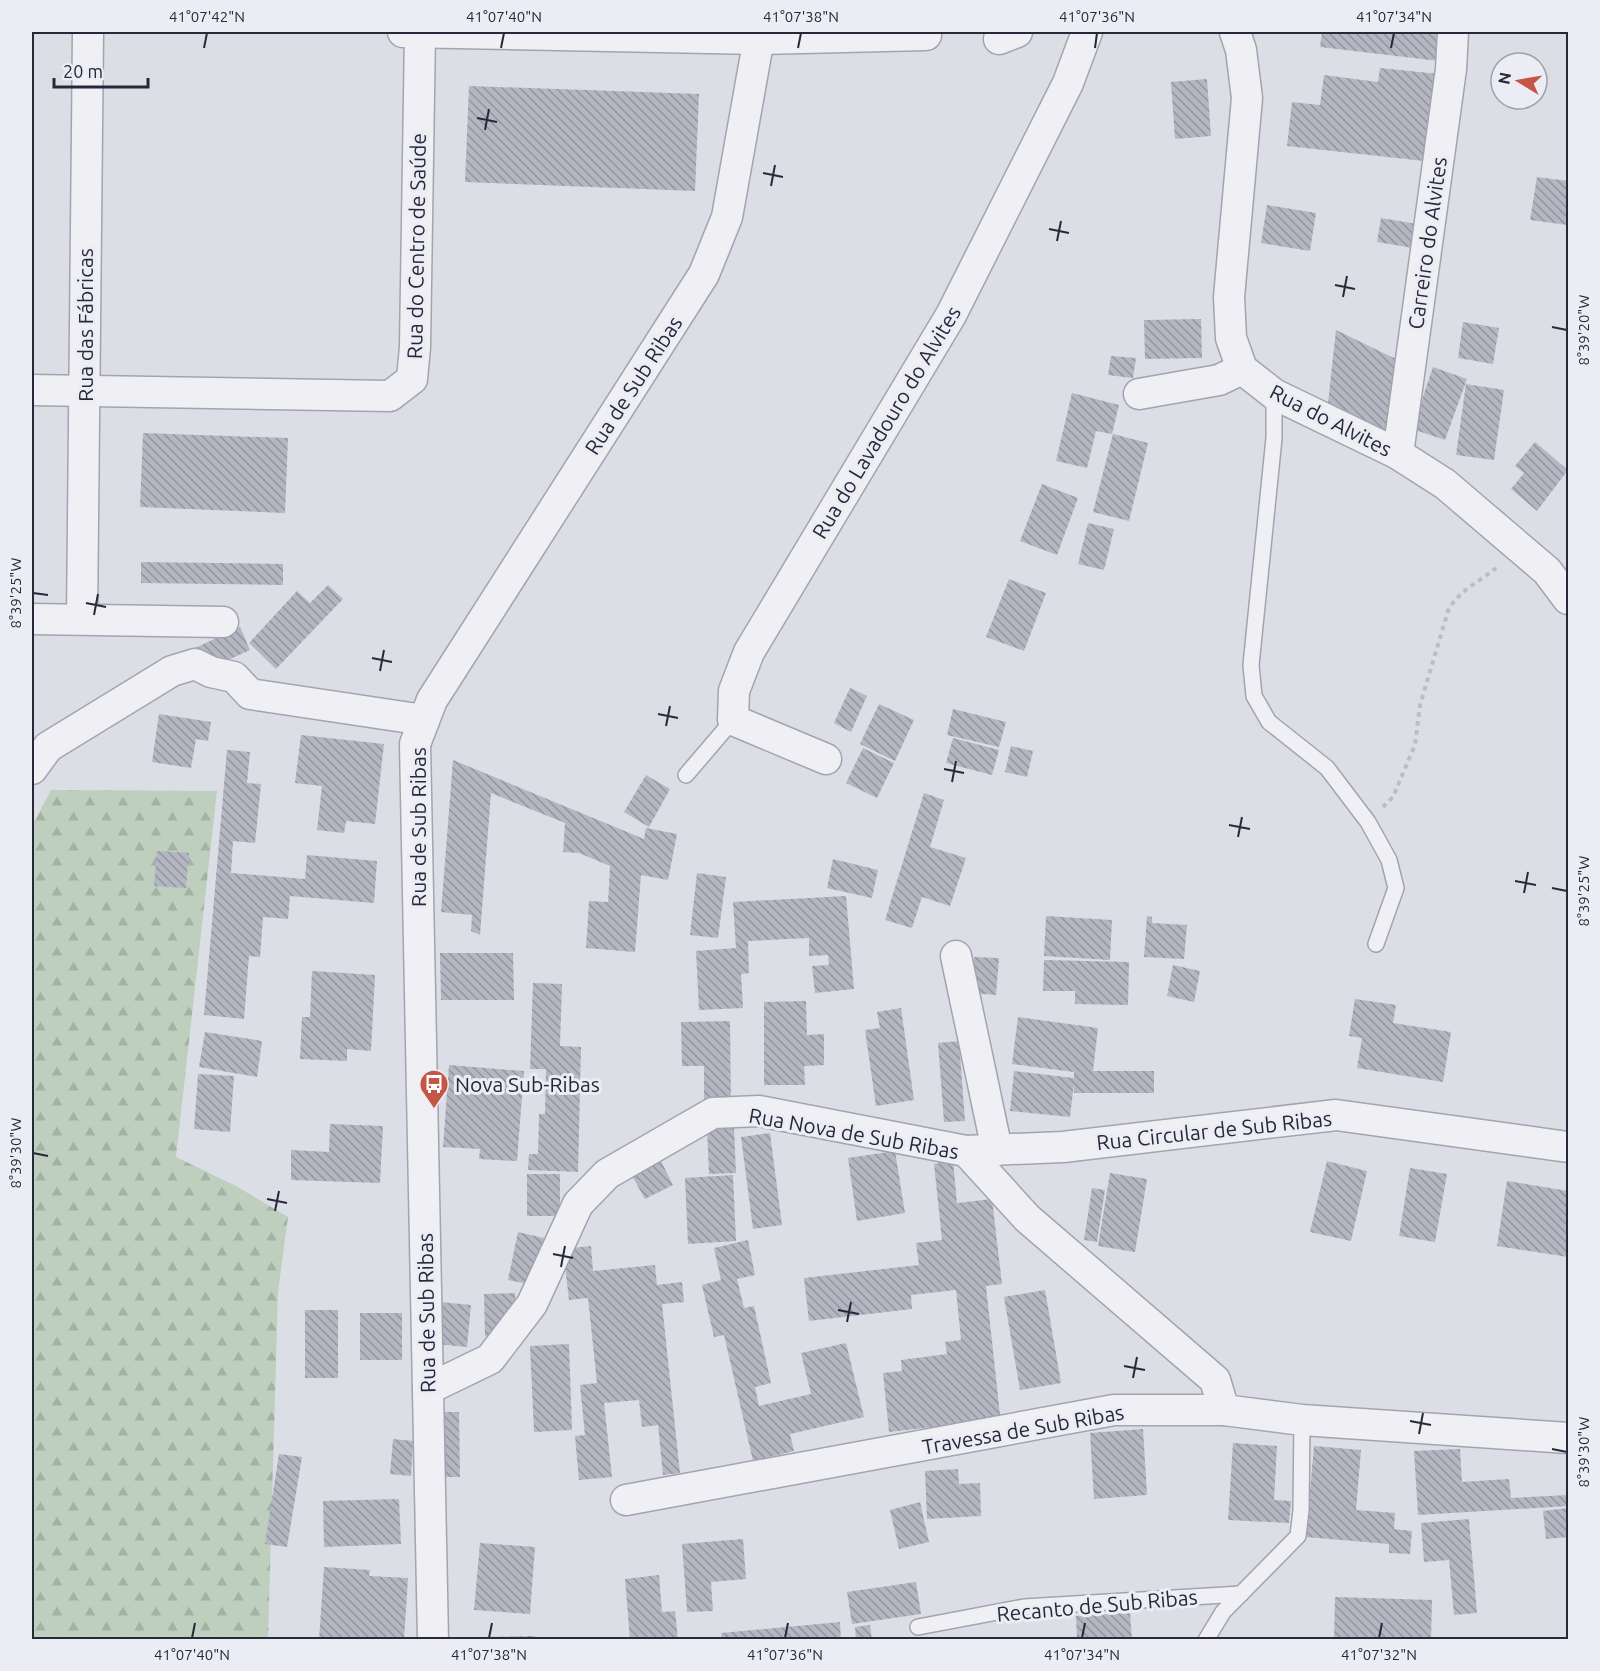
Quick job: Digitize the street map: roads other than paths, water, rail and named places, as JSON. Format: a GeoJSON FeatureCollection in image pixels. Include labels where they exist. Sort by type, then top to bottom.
{"type":"FeatureCollection","features":[{"type":"Feature","properties":{"kind":"street","name":"Rua das Fábricas"},"geometry":{"type":"LineString","coordinates":[[82,619],[88,32]]}},
{"type":"Feature","properties":{"kind":"street"},"geometry":{"type":"LineString","coordinates":[[403,32],[926,35]]}},
{"type":"Feature","properties":{"kind":"street","name":"Rua do Centro de Saúde"},"geometry":{"type":"LineString","coordinates":[[85,391],[390,396],[412,379],[416,347],[420,32]]}},
{"type":"Feature","properties":{"kind":"street","name":"Rua do Lavadouro do Alvites"},"geometry":{"type":"LineString","coordinates":[[733,720],[734,691],[749,652],[951,315],[1068,83],[1087,32]]}},
{"type":"Feature","properties":{"kind":"street"},"geometry":{"type":"LineString","coordinates":[[1139,394],[1219,380],[1242,369],[1231,338],[1229,297],[1247,98],[1241,50],[1235,32]]}},
{"type":"Feature","properties":{"kind":"street","name":"Carreiro do Alvites"},"geometry":{"type":"LineString","coordinates":[[1398,454],[1451,69],[1453,32]]}},
{"type":"Feature","properties":{"kind":"street","name":"Rua de Sub Ribas"},"geometry":{"type":"LineString","coordinates":[[433,1640],[415,744],[432,700],[704,274],[727,217],[759,35]]}},
{"type":"Feature","properties":{"kind":"street","name":"Rua do Alvites"},"geometry":{"type":"LineString","coordinates":[[1242,369],[1274,394],[1398,454],[1445,484],[1547,571],[1569,599]]}},
{"type":"Feature","properties":{"kind":"street"},"geometry":{"type":"LineString","coordinates":[[32,390],[85,391]]}},
{"type":"Feature","properties":{"kind":"street"},"geometry":{"type":"LineString","coordinates":[[32,619],[223,622]]}},
{"type":"Feature","properties":{"kind":"street"},"geometry":{"type":"LineString","coordinates":[[32,769],[48,747],[172,671],[195,664],[211,672],[234,678],[250,694],[424,720]]}},
{"type":"Feature","properties":{"kind":"street"},"geometry":{"type":"LineString","coordinates":[[733,720],[826,759]]}},
{"type":"Feature","properties":{"kind":"street"},"geometry":{"type":"LineString","coordinates":[[956,956],[997,1150]]}},
{"type":"Feature","properties":{"kind":"street","name":"Rua Nova de Sub Ribas"},"geometry":{"type":"LineString","coordinates":[[428,1389],[490,1359],[532,1304],[578,1204],[607,1174],[713,1113],[759,1111],[966,1151],[1027,1218],[1215,1380],[1224,1410]]}},
{"type":"Feature","properties":{"kind":"street","name":"Rua Circular de Sub Ribas"},"geometry":{"type":"LineString","coordinates":[[966,1151],[1063,1147],[1336,1115],[1569,1147]]}},
{"type":"Feature","properties":{"kind":"street","name":"Travessa de Sub Ribas"},"geometry":{"type":"LineString","coordinates":[[626,1500],[1114,1410],[1224,1410],[1302,1420],[1569,1438]]}},
{"type":"Feature","properties":{"kind":"lane"},"geometry":{"type":"LineString","coordinates":[[1274,394],[1274,438],[1251,666],[1254,696],[1269,722],[1327,768],[1368,822],[1389,860],[1396,888],[1376,944]]}},
{"type":"Feature","properties":{"kind":"lane"},"geometry":{"type":"LineString","coordinates":[[686,775],[733,720]]}},
{"type":"Feature","properties":{"kind":"lane","name":"Recanto de Sub Ribas"},"geometry":{"type":"LineString","coordinates":[[1206,1640],[1223,1612],[1298,1536],[1302,1510],[1302,1420]]}},
{"type":"Feature","properties":{"kind":"lane","name":"Recanto de Sub Ribas"},"geometry":{"type":"LineString","coordinates":[[918,1627],[1024,1607],[1241,1594]]}},
{"type":"Feature","properties":{"kind":"place","name":"Nova Sub-Ribas"},"geometry":{"type":"Point","coordinates":[434,1110]}}]}
